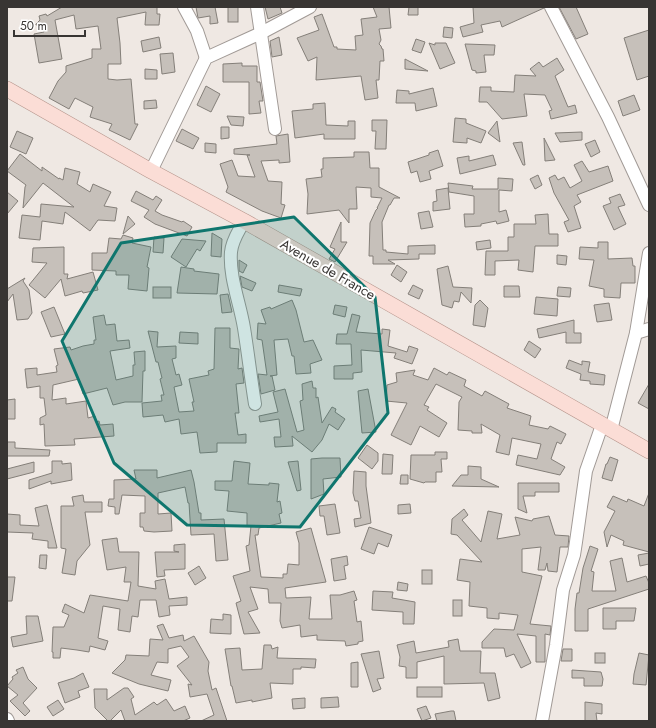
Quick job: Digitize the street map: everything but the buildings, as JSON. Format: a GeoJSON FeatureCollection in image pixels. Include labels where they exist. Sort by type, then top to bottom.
{"type":"FeatureCollection","features":[{"type":"Feature","properties":{"kind":"main road","name":"Avenue de France"},"geometry":{"type":"LineString","coordinates":[[7,89],[649,450]]}},
{"type":"Feature","properties":{"kind":"street"},"geometry":{"type":"LineString","coordinates":[[184,7],[197,31],[206,58]]}},
{"type":"Feature","properties":{"kind":"street"},"geometry":{"type":"LineString","coordinates":[[258,7],[275,129]]}},
{"type":"Feature","properties":{"kind":"street"},"geometry":{"type":"LineString","coordinates":[[151,171],[206,58],[261,33],[310,7]]}},
{"type":"Feature","properties":{"kind":"street"},"geometry":{"type":"LineString","coordinates":[[551,7],[608,117],[649,204]]}},
{"type":"Feature","properties":{"kind":"street"},"geometry":{"type":"LineString","coordinates":[[244,221],[234,239],[231,250],[231,261],[232,274],[244,328],[255,404]]}},
{"type":"Feature","properties":{"kind":"street"},"geometry":{"type":"LineString","coordinates":[[542,721],[556,645],[563,590],[574,556],[586,471],[606,427],[636,333],[649,253]]}},
{"type":"Feature","properties":{"kind":"street"},"geometry":{"type":"LineString","coordinates":[[636,333],[649,329]]}},
{"type":"Feature","properties":{"kind":"highlighted area"},"geometry":{"type":"Polygon","coordinates":[[[294,217],[375,297],[388,413],[300,527],[187,525],[114,463],[62,341],[121,243],[294,217]]]}}]}
